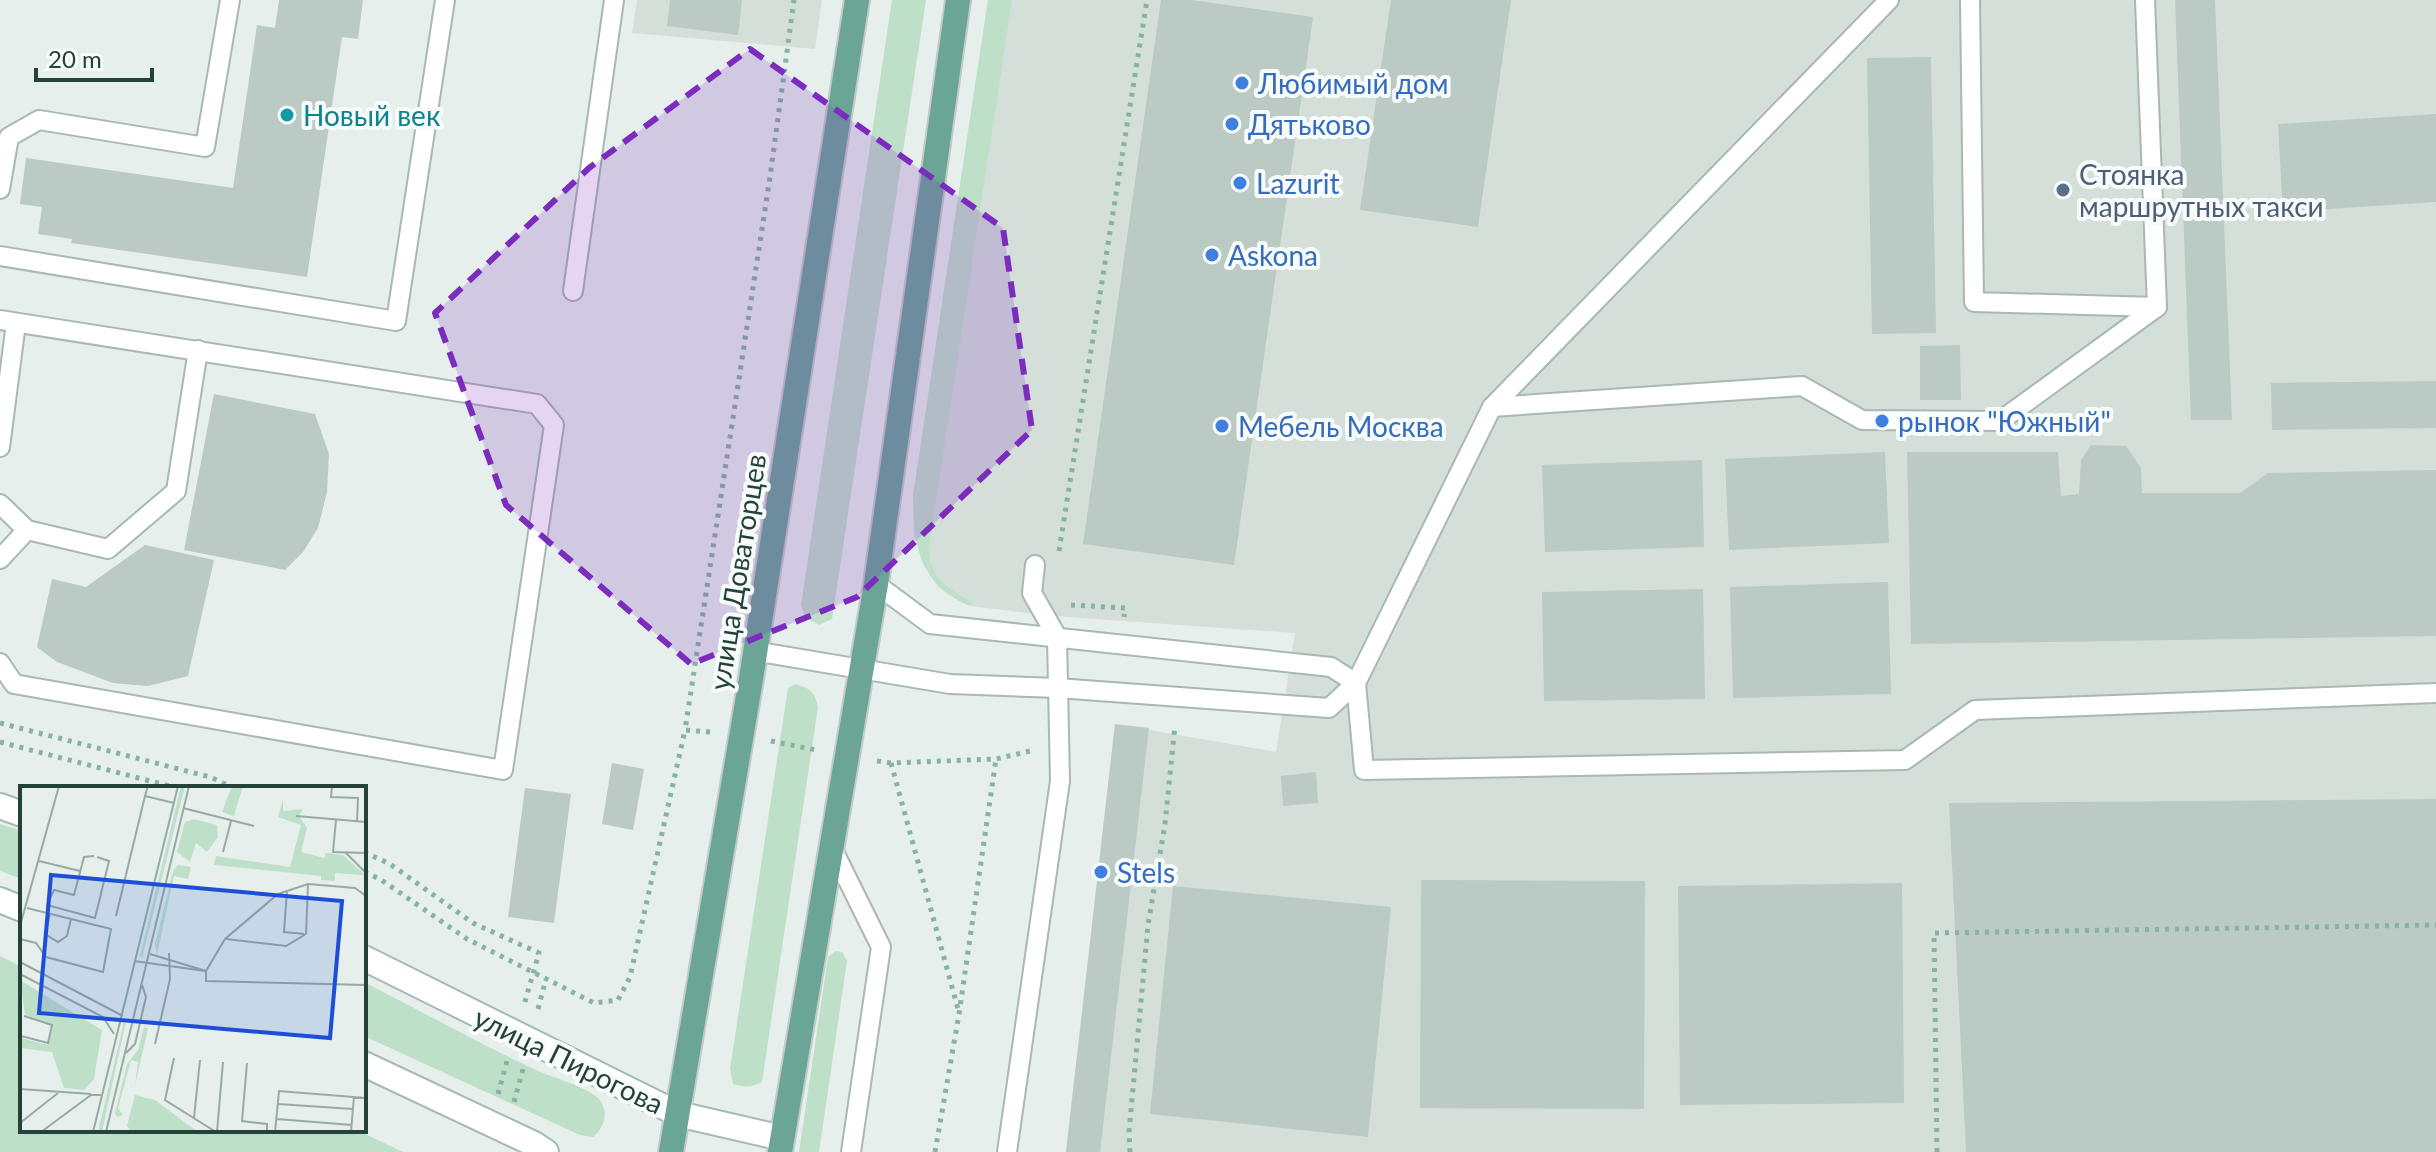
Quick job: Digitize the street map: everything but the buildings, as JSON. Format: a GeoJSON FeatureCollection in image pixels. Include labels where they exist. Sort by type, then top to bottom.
{"type":"FeatureCollection","features":[{"type":"Feature","properties":{"kind":"main road","name":"улица Доваторцев"},"geometry":{"type":"LineString","coordinates":[[671,1152],[857,0]]}},
{"type":"Feature","properties":{"kind":"main road"},"geometry":{"type":"LineString","coordinates":[[781,1145],[876,584],[958,0]]}},
{"type":"Feature","properties":{"kind":"main road"},"geometry":{"type":"LineString","coordinates":[[0,806],[20,813]]}},
{"type":"Feature","properties":{"kind":"main road"},"geometry":{"type":"LineString","coordinates":[[0,900],[20,908]]}},
{"type":"Feature","properties":{"kind":"main road","name":"улица Пирогова"},"geometry":{"type":"LineString","coordinates":[[366,959],[678,1114],[781,1145]]}},
{"type":"Feature","properties":{"kind":"main road"},"geometry":{"type":"LineString","coordinates":[[366,1065],[546,1152]]}},
{"type":"Feature","properties":{"kind":"lane"},"geometry":{"type":"LineString","coordinates":[[0,189],[9,137],[39,120],[205,147],[230,0]]}},
{"type":"Feature","properties":{"kind":"lane"},"geometry":{"type":"LineString","coordinates":[[0,256],[396,321],[445,0]]}},
{"type":"Feature","properties":{"kind":"lane"},"geometry":{"type":"LineString","coordinates":[[573,291],[614,0]]}},
{"type":"Feature","properties":{"kind":"lane"},"geometry":{"type":"LineString","coordinates":[[754,651],[950,684],[1057,688],[1329,708],[1356,683],[1492,407],[1889,0]]}},
{"type":"Feature","properties":{"kind":"lane"},"geometry":{"type":"LineString","coordinates":[[1970,0],[1974,302],[2157,307]]}},
{"type":"Feature","properties":{"kind":"lane"},"geometry":{"type":"LineString","coordinates":[[2145,0],[2157,307]]}},
{"type":"Feature","properties":{"kind":"lane"},"geometry":{"type":"LineString","coordinates":[[1492,407],[1802,386],[1862,420],[2000,421],[2157,307]]}},
{"type":"Feature","properties":{"kind":"lane"},"geometry":{"type":"LineString","coordinates":[[0,447],[8,321],[537,404],[554,425],[503,770],[14,684],[0,663]]}},
{"type":"Feature","properties":{"kind":"lane"},"geometry":{"type":"LineString","coordinates":[[0,504],[27,530],[108,549],[176,491],[198,350]]}},
{"type":"Feature","properties":{"kind":"lane"},"geometry":{"type":"LineString","coordinates":[[0,559],[27,530]]}},
{"type":"Feature","properties":{"kind":"lane"},"geometry":{"type":"LineString","coordinates":[[1007,1152],[1060,781],[1057,637],[1032,593],[1035,565]]}},
{"type":"Feature","properties":{"kind":"lane"},"geometry":{"type":"LineString","coordinates":[[876,584],[930,624],[1331,667],[1356,683]]}},
{"type":"Feature","properties":{"kind":"lane"},"geometry":{"type":"LineString","coordinates":[[1356,683],[1364,770],[1905,760],[1975,710],[2436,693]]}},
{"type":"Feature","properties":{"kind":"lane"},"geometry":{"type":"LineString","coordinates":[[832,848],[881,947],[851,1152]]}},
{"type":"Feature","properties":{"kind":"path"},"geometry":{"type":"LineString","coordinates":[[1058,558],[1147,0]]}},
{"type":"Feature","properties":{"kind":"path"},"geometry":{"type":"LineString","coordinates":[[1065,604],[1125,608],[1122,645]]}},
{"type":"Feature","properties":{"kind":"path"},"geometry":{"type":"LineString","coordinates":[[0,723],[210,777],[230,786]]}},
{"type":"Feature","properties":{"kind":"path"},"geometry":{"type":"LineString","coordinates":[[1130,1152],[1129,1132],[1148,925],[1165,824],[1176,725],[1161,723]]}},
{"type":"Feature","properties":{"kind":"path"},"geometry":{"type":"LineString","coordinates":[[366,873],[380,879],[467,939],[594,1003],[618,1000],[630,977],[685,730]]}},
{"type":"Feature","properties":{"kind":"path"},"geometry":{"type":"LineString","coordinates":[[935,1152],[959,1014],[996,759],[1031,751],[1058,730]]}},
{"type":"Feature","properties":{"kind":"path"},"geometry":{"type":"LineString","coordinates":[[0,742],[169,786]]}},
{"type":"Feature","properties":{"kind":"path"},"geometry":{"type":"LineString","coordinates":[[891,763],[959,1014]]}},
{"type":"Feature","properties":{"kind":"path"},"geometry":{"type":"LineString","coordinates":[[1937,1152],[1934,933],[2436,925]]}},
{"type":"Feature","properties":{"kind":"highlighted area"},"geometry":{"type":"Polygon","coordinates":[[[750,49],[1003,228],[1032,430],[857,597],[691,664],[506,505],[435,313],[589,168],[750,49]]]}},
{"type":"Feature","properties":{"kind":"shaded area"},"geometry":{"type":"Polygon","coordinates":[[[637,0],[822,0],[815,49],[632,33],[637,0]]]}},
{"type":"Feature","properties":{"kind":"shaded area","name":"рынок \"Южный\""},"geometry":{"type":"Polygon","coordinates":[[[988,0],[2436,0],[2436,1152],[1066,1152],[1115,724],[1276,752],[1295,633],[1053,616],[970,606],[938,587],[923,564],[914,535],[913,496],[988,0]]]}},
{"type":"Feature","properties":{"kind":"green space"},"geometry":{"type":"Polygon","coordinates":[[[892,0],[926,0],[832,619],[819,625],[805,617],[801,605],[892,0]]]}},
{"type":"Feature","properties":{"kind":"green space"},"geometry":{"type":"Polygon","coordinates":[[[988,0],[1012,0],[929,548],[936,575],[972,603],[970,606],[940,587],[923,562],[915,531],[913,496],[988,0]]]}},
{"type":"Feature","properties":{"kind":"green space"},"geometry":{"type":"Polygon","coordinates":[[[795,684],[811,691],[818,707],[762,1082],[741,1086],[733,1084],[730,1069],[788,688],[795,684]]]}},
{"type":"Feature","properties":{"kind":"green space"},"geometry":{"type":"Polygon","coordinates":[[[0,824],[20,830],[20,878],[0,871],[0,824]]]}},
{"type":"Feature","properties":{"kind":"green space"},"geometry":{"type":"Polygon","coordinates":[[[836,951],[842,952],[847,961],[819,1152],[799,1152],[828,957],[836,951]]]}},
{"type":"Feature","properties":{"kind":"green space"},"geometry":{"type":"Polygon","coordinates":[[[0,956],[20,966],[20,1132],[361,1132],[403,1152],[0,1152],[0,956]]]}},
{"type":"Feature","properties":{"kind":"green space"},"geometry":{"type":"Polygon","coordinates":[[[366,983],[512,1059],[595,1095],[604,1110],[604,1120],[593,1137],[580,1135],[366,1037],[366,983]]]}},
{"type":"Feature","properties":{"kind":"place","name":"Любимый дом"},"geometry":{"type":"Point","coordinates":[1242,83]}},
{"type":"Feature","properties":{"kind":"place","name":"Новый век"},"geometry":{"type":"Point","coordinates":[287,115]}},
{"type":"Feature","properties":{"kind":"place","name":"Дятьково"},"geometry":{"type":"Point","coordinates":[1232,124]}},
{"type":"Feature","properties":{"kind":"place","name":"Lazurit"},"geometry":{"type":"Point","coordinates":[1240,183]}},
{"type":"Feature","properties":{"kind":"place","name":"Стоянка маршрутных такси"},"geometry":{"type":"Point","coordinates":[2063,190]}},
{"type":"Feature","properties":{"kind":"place","name":"Askona"},"geometry":{"type":"Point","coordinates":[1212,255]}},
{"type":"Feature","properties":{"kind":"place","name":"рынок \"Южный\""},"geometry":{"type":"Point","coordinates":[1882,421]}},
{"type":"Feature","properties":{"kind":"place","name":"Мебель Москва"},"geometry":{"type":"Point","coordinates":[1222,426]}},
{"type":"Feature","properties":{"kind":"place","name":"Stels"},"geometry":{"type":"Point","coordinates":[1101,872]}}]}
